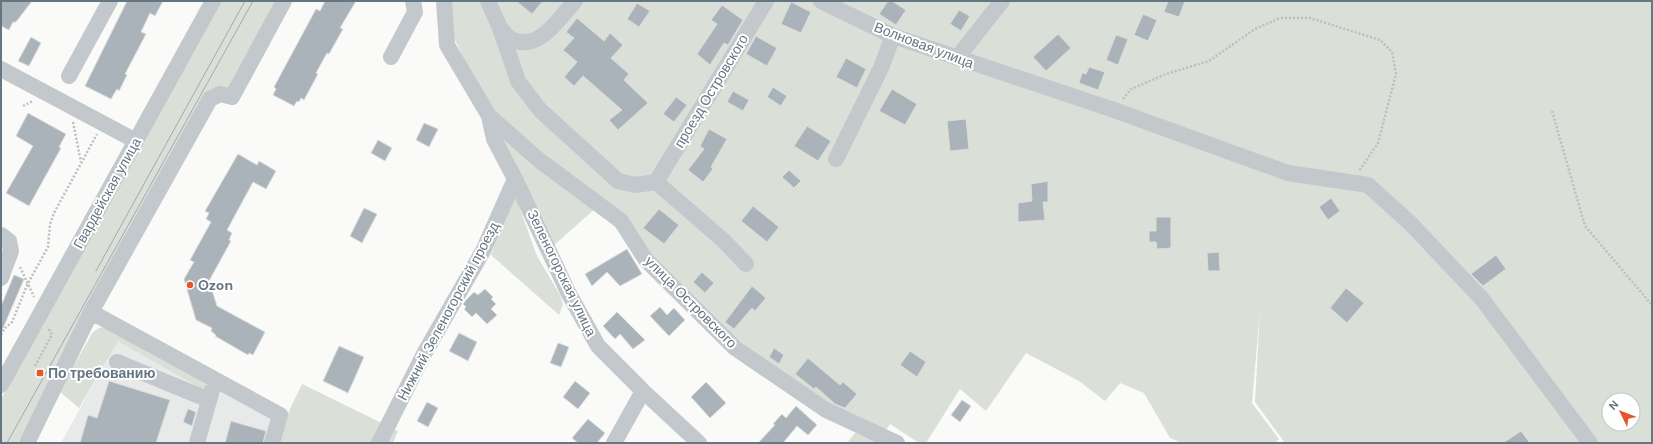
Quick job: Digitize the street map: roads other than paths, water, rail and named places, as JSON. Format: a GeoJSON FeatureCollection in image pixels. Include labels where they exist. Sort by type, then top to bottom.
{"type":"FeatureCollection","features":[{"type":"Feature","properties":{"kind":"street"},"geometry":{"type":"LineString","coordinates":[[69,76],[110,1]]}},
{"type":"Feature","properties":{"kind":"street","name":"Гвардейская улица"},"geometry":{"type":"LineString","coordinates":[[1,383],[213,1]]}},
{"type":"Feature","properties":{"kind":"street"},"geometry":{"type":"LineString","coordinates":[[27,443],[91,312],[210,98],[220,94],[232,97],[284,1]]}},
{"type":"Feature","properties":{"kind":"street"},"geometry":{"type":"LineString","coordinates":[[391,57],[415,12],[413,1]]}},
{"type":"Feature","properties":{"kind":"street"},"geometry":{"type":"LineString","coordinates":[[444,1],[446,45],[489,116]]}},
{"type":"Feature","properties":{"kind":"street"},"geometry":{"type":"LineString","coordinates":[[488,1],[500,28],[518,81],[540,110],[618,181],[635,185],[656,182],[724,241],[746,264]]}},
{"type":"Feature","properties":{"kind":"street"},"geometry":{"type":"LineString","coordinates":[[500,28],[510,38],[522,42],[534,41],[544,35],[575,1]]}},
{"type":"Feature","properties":{"kind":"street","name":"проезд Островского"},"geometry":{"type":"LineString","coordinates":[[656,182],[766,1]]}},
{"type":"Feature","properties":{"kind":"street","name":"Волновая улица"},"geometry":{"type":"LineString","coordinates":[[821,1],[893,36],[1114,110],[1288,173],[1368,185],[1411,224],[1482,299],[1590,443]]}},
{"type":"Feature","properties":{"kind":"street"},"geometry":{"type":"LineString","coordinates":[[957,58],[1002,1]]}},
{"type":"Feature","properties":{"kind":"street"},"geometry":{"type":"LineString","coordinates":[[836,159],[881,68],[893,36]]}},
{"type":"Feature","properties":{"kind":"street"},"geometry":{"type":"LineString","coordinates":[[1,69],[136,141]]}},
{"type":"Feature","properties":{"kind":"street","name":"Зеленогорская улица"},"geometry":{"type":"LineString","coordinates":[[489,116],[494,139],[515,179],[570,294],[598,346],[643,391],[699,443]]}},
{"type":"Feature","properties":{"kind":"street","name":"улица Островского"},"geometry":{"type":"LineString","coordinates":[[489,116],[539,160],[621,221],[646,260],[735,348],[826,410],[898,443]]}},
{"type":"Feature","properties":{"kind":"street","name":"Нижний Зеленогорский проезд"},"geometry":{"type":"LineString","coordinates":[[379,443],[425,352],[483,251],[515,179]]}},
{"type":"Feature","properties":{"kind":"street"},"geometry":{"type":"LineString","coordinates":[[1,235],[9,241],[11,251],[1,278]]}},
{"type":"Feature","properties":{"kind":"street"},"geometry":{"type":"LineString","coordinates":[[91,312],[280,415],[272,443]]}},
{"type":"Feature","properties":{"kind":"street"},"geometry":{"type":"LineString","coordinates":[[117,362],[209,400]]}},
{"type":"Feature","properties":{"kind":"street"},"geometry":{"type":"LineString","coordinates":[[197,443],[216,379]]}},
{"type":"Feature","properties":{"kind":"street"},"geometry":{"type":"LineString","coordinates":[[614,443],[643,391]]}},
{"type":"Feature","properties":{"kind":"tram line"},"geometry":{"type":"LineString","coordinates":[[96,271],[245,1]]}},
{"type":"Feature","properties":{"kind":"tram line"},"geometry":{"type":"LineString","coordinates":[[7,443],[253,1]]}},
{"type":"Feature","properties":{"kind":"place","name":"Ozon"},"geometry":{"type":"Point","coordinates":[190,285]}},
{"type":"Feature","properties":{"kind":"place","name":"По требованию"},"geometry":{"type":"Point","coordinates":[40,373]}}]}
